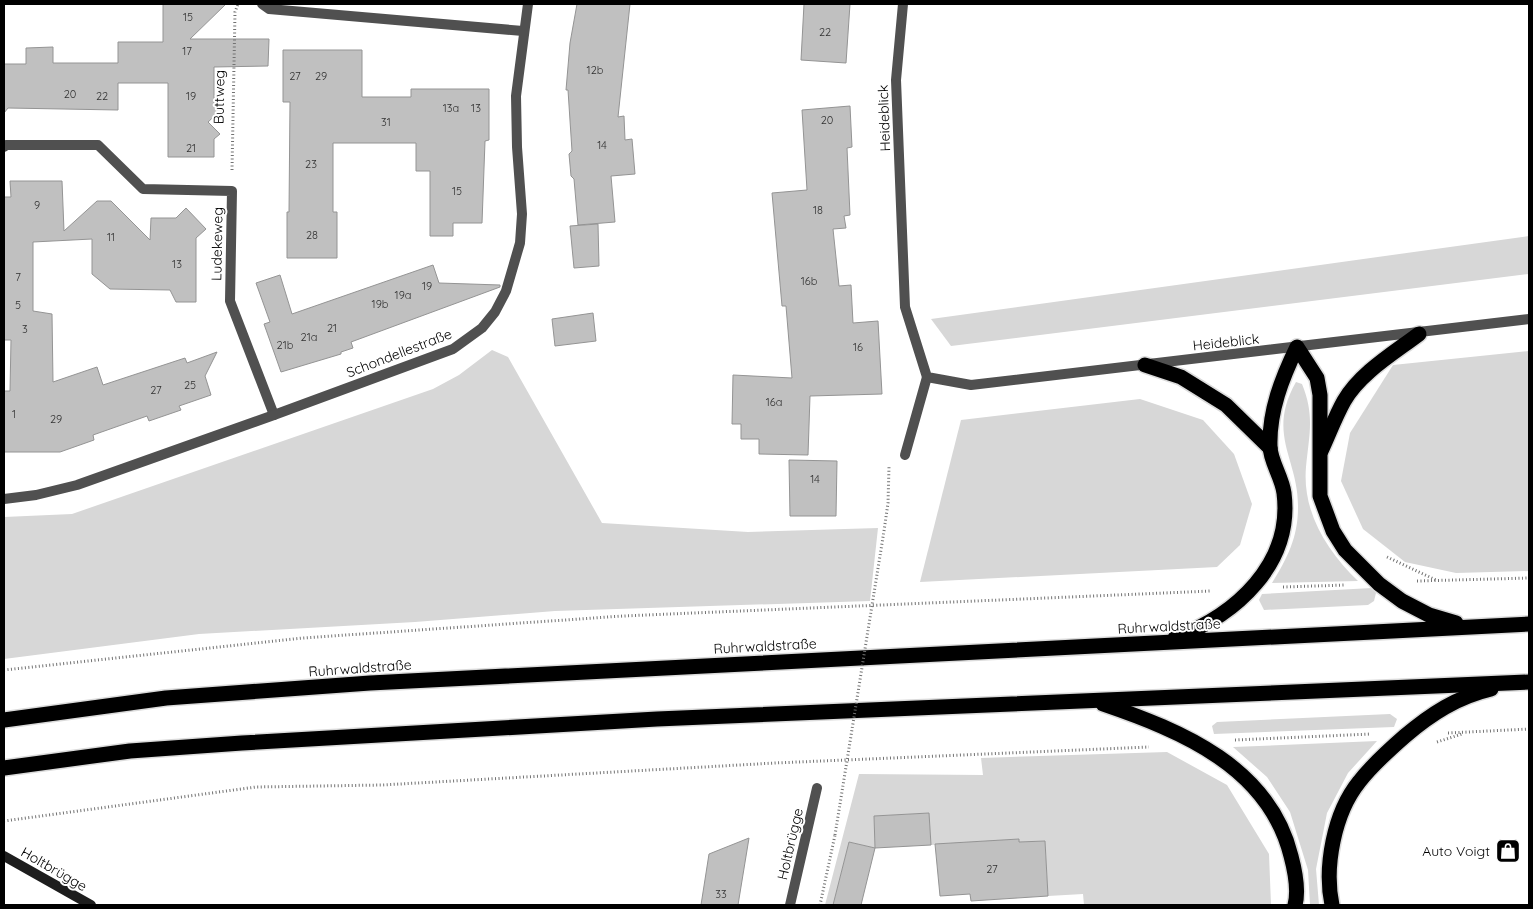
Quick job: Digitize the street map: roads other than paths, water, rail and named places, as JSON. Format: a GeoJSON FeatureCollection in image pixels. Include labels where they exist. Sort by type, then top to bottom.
{"type":"FeatureCollection","features":[{"type":"Feature","properties":{"kind":"highway"},"geometry":{"type":"LineString","coordinates":[[1319,454],[1344,400],[1368,374],[1419,334]]}},
{"type":"Feature","properties":{"kind":"highway"},"geometry":{"type":"LineString","coordinates":[[1160,644],[1194,631],[1219,618],[1251,590],[1269,565],[1280,544],[1285,520],[1284,492],[1270,448],[1275,404],[1285,372],[1297,348],[1317,378],[1320,395],[1320,496],[1333,531],[1345,550],[1367,574],[1402,601],[1429,615],[1482,627]]}},
{"type":"Feature","properties":{"kind":"highway"},"geometry":{"type":"LineString","coordinates":[[1145,365],[1181,378],[1219,400],[1270,448]]}},
{"type":"Feature","properties":{"kind":"highway","name":"Ruhrwaldstraße"},"geometry":{"type":"LineString","coordinates":[[4,720],[166,698],[370,683],[1529,624]]}},
{"type":"Feature","properties":{"kind":"highway"},"geometry":{"type":"LineString","coordinates":[[4,768],[130,751],[242,742],[657,719],[1525,682]]}},
{"type":"Feature","properties":{"kind":"highway"},"geometry":{"type":"LineString","coordinates":[[1332,905],[1330,868],[1336,828],[1358,783],[1369,770],[1408,734],[1446,705],[1479,692],[1525,682]]}},
{"type":"Feature","properties":{"kind":"highway"},"geometry":{"type":"LineString","coordinates":[[1093,701],[1143,718],[1194,742],[1223,758],[1253,784],[1272,809],[1287,838],[1294,870],[1295,905]]}},
{"type":"Feature","properties":{"kind":"main road","name":"Holtbrügge"},"geometry":{"type":"LineString","coordinates":[[4,856],[90,905]]}},
{"type":"Feature","properties":{"kind":"street"},"geometry":{"type":"LineString","coordinates":[[262,4],[269,9],[523,31]]}},
{"type":"Feature","properties":{"kind":"street","name":"Schondellestraße"},"geometry":{"type":"LineString","coordinates":[[4,499],[36,495],[87,482],[453,349],[482,328],[495,312],[506,291],[520,243],[522,214],[516,96],[528,4]]}},
{"type":"Feature","properties":{"kind":"street","name":"Heideblick"},"geometry":{"type":"LineString","coordinates":[[903,4],[896,80],[904,307],[927,377],[970,385],[1419,334],[1529,319]]}},
{"type":"Feature","properties":{"kind":"street","name":"Ludekeweg"},"geometry":{"type":"LineString","coordinates":[[4,147],[6,145],[98,145],[144,189],[232,191],[230,301],[274,415]]}},
{"type":"Feature","properties":{"kind":"street"},"geometry":{"type":"LineString","coordinates":[[905,455],[927,377]]}},
{"type":"Feature","properties":{"kind":"street","name":"Holtbrügge"},"geometry":{"type":"LineString","coordinates":[[790,905],[817,788]]}},
{"type":"Feature","properties":{"kind":"place","name":"Auto Voigt"},"geometry":{"type":"Point","coordinates":[1508,851]}}]}
